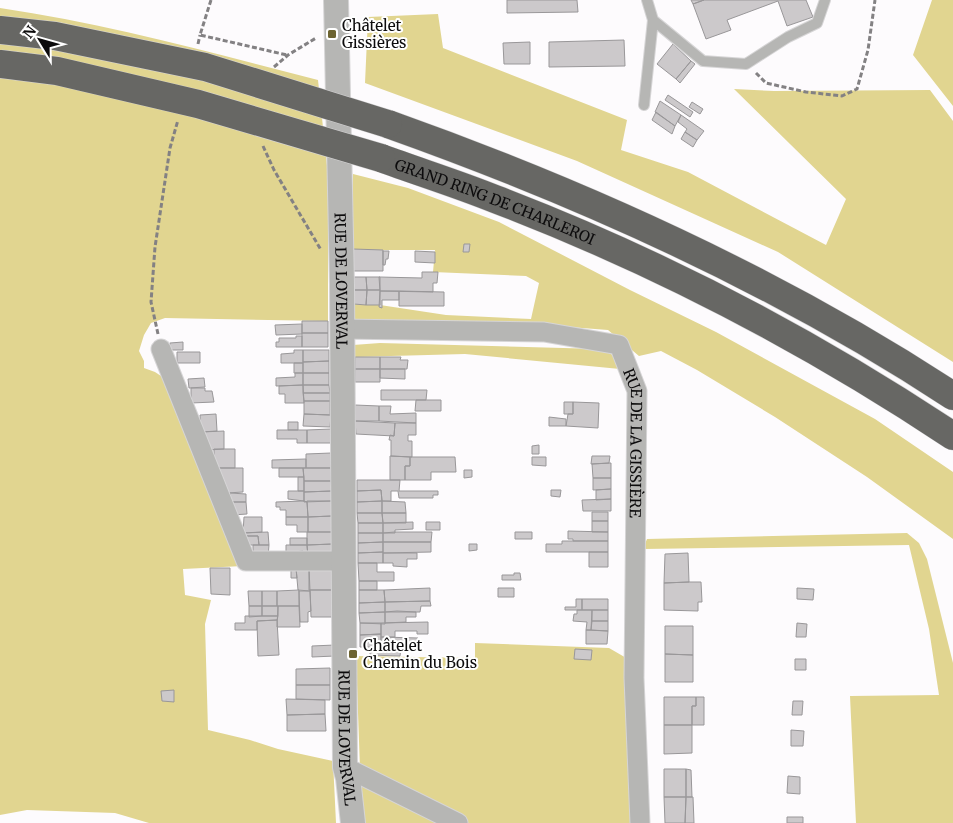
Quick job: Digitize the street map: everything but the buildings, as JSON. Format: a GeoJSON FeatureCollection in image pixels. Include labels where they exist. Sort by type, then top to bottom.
{"type":"FeatureCollection","features":[{"type":"Feature","properties":{"kind":"highway"},"geometry":{"type":"LineString","coordinates":[[0,30],[55,36],[205,68],[388,124],[458,149],[582,199],[681,244],[813,312],[921,375],[953,396]]}},
{"type":"Feature","properties":{"kind":"highway","name":"GRAND RING DE CHARLEROI"},"geometry":{"type":"LineString","coordinates":[[0,64],[57,71],[198,104],[381,158],[495,199],[673,276],[797,341],[903,403],[953,436]]}},
{"type":"Feature","properties":{"kind":"street","name":"RUE DE LOVERVAL"},"geometry":{"type":"LineString","coordinates":[[336,0],[347,772],[353,823]]}},
{"type":"Feature","properties":{"kind":"street","name":"RUE DE LA GISSIÈRE"},"geometry":{"type":"LineString","coordinates":[[341,329],[544,332],[619,345],[637,391],[634,678],[640,823]]}},
{"type":"Feature","properties":{"kind":"street"},"geometry":{"type":"LineString","coordinates":[[161,349],[246,562],[344,561]]}},
{"type":"Feature","properties":{"kind":"street"},"geometry":{"type":"LineString","coordinates":[[347,772],[458,823]]}},
{"type":"Feature","properties":{"kind":"lane"},"geometry":{"type":"LineString","coordinates":[[644,105],[653,20],[647,0]]}},
{"type":"Feature","properties":{"kind":"lane"},"geometry":{"type":"LineString","coordinates":[[653,20],[703,61],[746,64],[788,37],[817,24],[825,0]]}},
{"type":"Feature","properties":{"kind":"path"},"geometry":{"type":"LineString","coordinates":[[198,45],[211,0]]}},
{"type":"Feature","properties":{"kind":"path"},"geometry":{"type":"LineString","coordinates":[[746,64],[766,83],[806,92],[842,96],[857,89],[868,50],[875,0]]}},
{"type":"Feature","properties":{"kind":"path"},"geometry":{"type":"LineString","coordinates":[[200,35],[288,55]]}},
{"type":"Feature","properties":{"kind":"path"},"geometry":{"type":"LineString","coordinates":[[161,349],[151,302],[154,247],[170,148],[178,120]]}},
{"type":"Feature","properties":{"kind":"shaded area"},"geometry":{"type":"Polygon","coordinates":[[[932,0],[953,0],[953,106],[913,55],[932,0]]]}},
{"type":"Feature","properties":{"kind":"shaded area"},"geometry":{"type":"Polygon","coordinates":[[[0,8],[120,31],[318,80],[328,175],[328,321],[165,318],[151,323],[144,335],[139,351],[144,361],[144,368],[155,372],[167,380],[243,566],[183,569],[185,595],[211,600],[205,624],[208,730],[278,749],[333,761],[336,823],[149,823],[115,813],[27,810],[0,815],[0,8]]]}},
{"type":"Feature","properties":{"kind":"shaded area"},"geometry":{"type":"Polygon","coordinates":[[[438,14],[443,48],[627,120],[621,150],[688,172],[826,245],[846,199],[734,89],[774,91],[930,90],[953,121],[953,362],[778,252],[577,161],[365,83],[368,17],[438,14]]]}},
{"type":"Feature","properties":{"kind":"shaded area"},"geometry":{"type":"Polygon","coordinates":[[[353,174],[408,188],[499,222],[716,332],[875,419],[953,472],[953,539],[867,477],[775,417],[697,370],[661,351],[639,356],[608,330],[556,326],[352,319],[354,304],[380,305],[446,315],[531,319],[539,283],[526,276],[433,272],[435,250],[350,250],[353,174]]]}},
{"type":"Feature","properties":{"kind":"shaded area"},"geometry":{"type":"Polygon","coordinates":[[[380,343],[600,349],[613,355],[620,369],[465,354],[354,357],[353,345],[380,343]]]}},
{"type":"Feature","properties":{"kind":"shaded area"},"geometry":{"type":"Polygon","coordinates":[[[907,533],[919,543],[927,559],[953,663],[953,823],[856,823],[850,696],[939,695],[929,629],[909,545],[643,549],[647,539],[907,533]]]}},
{"type":"Feature","properties":{"kind":"shaded area"},"geometry":{"type":"Polygon","coordinates":[[[475,643],[609,648],[628,659],[631,823],[468,823],[360,769],[356,656],[475,658],[475,643]]]}},
{"type":"Feature","properties":{"kind":"shaded area"},"geometry":{"type":"Polygon","coordinates":[[[358,783],[445,823],[364,823],[358,783]]]}},
{"type":"Feature","properties":{"kind":"place","name":"Châtelet Gissières"},"geometry":{"type":"Point","coordinates":[332,34]}},
{"type":"Feature","properties":{"kind":"place","name":"Châtelet Chemin du Bois"},"geometry":{"type":"Point","coordinates":[353,654]}}]}
